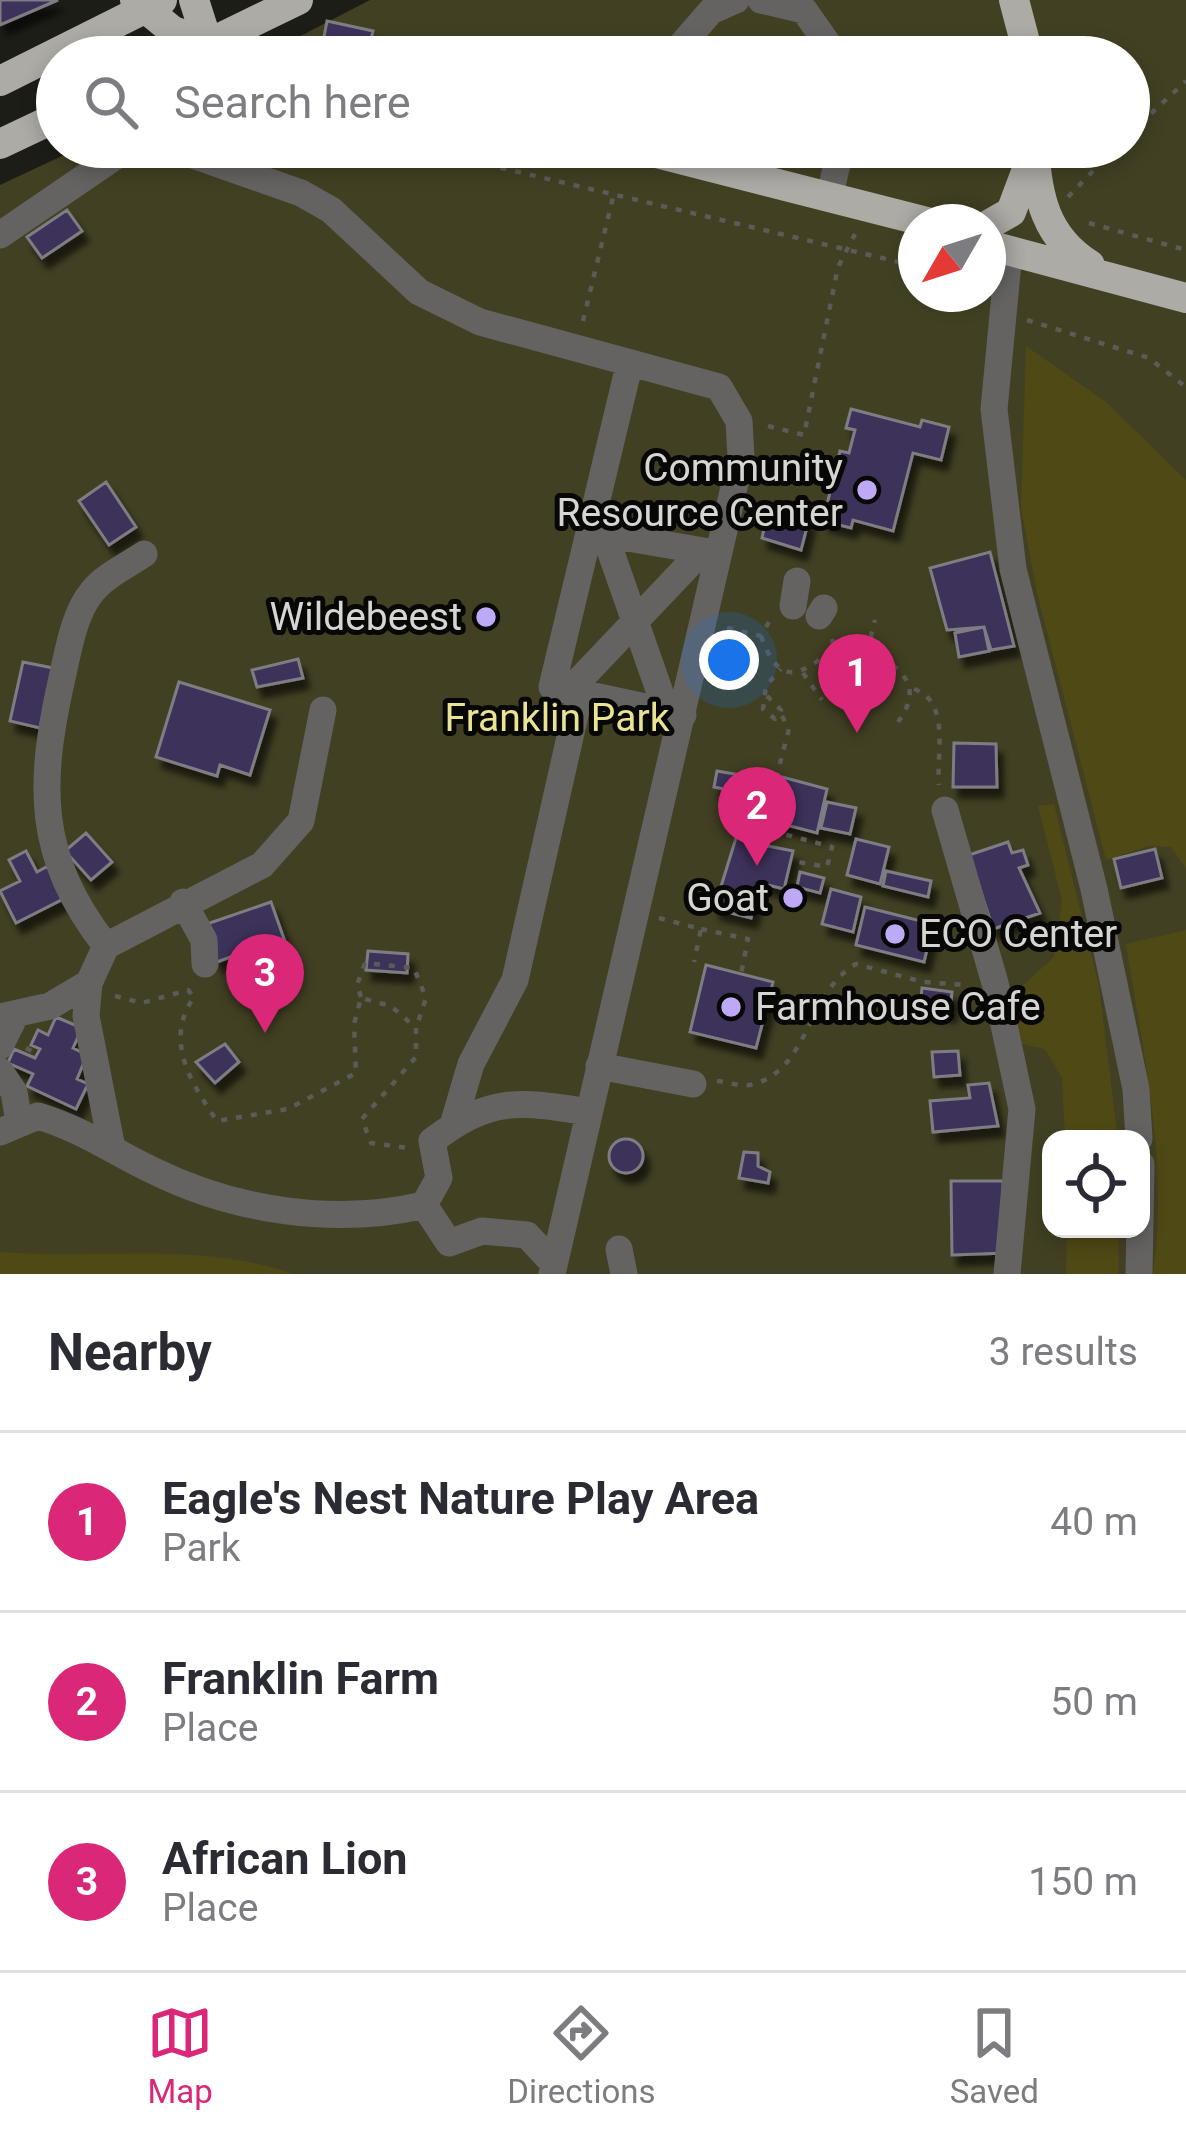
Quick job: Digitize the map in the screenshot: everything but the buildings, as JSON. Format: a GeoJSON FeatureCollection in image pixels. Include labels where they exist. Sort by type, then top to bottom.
{"type":"FeatureCollection","features":[{"type":"Feature","properties":{"kind":"main road"},"geometry":{"type":"LineString","coordinates":[[194,0],[195,36]]}},
{"type":"Feature","properties":{"kind":"main road"},"geometry":{"type":"LineString","coordinates":[[225,36],[298,0]]}},
{"type":"Feature","properties":{"kind":"main road"},"geometry":{"type":"LineString","coordinates":[[1014,0],[1023,36]]}},
{"type":"Feature","properties":{"kind":"main road"},"geometry":{"type":"LineString","coordinates":[[85,36],[147,3],[178,36]]}},
{"type":"Feature","properties":{"kind":"main road"},"geometry":{"type":"LineString","coordinates":[[0,81],[36,62]]}},
{"type":"Feature","properties":{"kind":"main road"},"geometry":{"type":"LineString","coordinates":[[0,144],[36,127]]}},
{"type":"Feature","properties":{"kind":"main road"},"geometry":{"type":"LineString","coordinates":[[723,168],[898,214]]}},
{"type":"Feature","properties":{"kind":"main road"},"geometry":{"type":"LineString","coordinates":[[1006,216],[1018,201],[1028,168]]}},
{"type":"Feature","properties":{"kind":"main road"},"geometry":{"type":"LineString","coordinates":[[1036,168],[1039,198],[1052,228],[1070,252],[1106,273]]}},
{"type":"Feature","properties":{"kind":"main road"},"geometry":{"type":"LineString","coordinates":[[1006,250],[1186,298]]}},
{"type":"Feature","properties":{"kind":"street"},"geometry":{"type":"LineString","coordinates":[[684,36],[711,11],[736,0]]}},
{"type":"Feature","properties":{"kind":"street"},"geometry":{"type":"LineString","coordinates":[[776,1],[804,10],[822,36]]}},
{"type":"Feature","properties":{"kind":"street"},"geometry":{"type":"LineString","coordinates":[[0,235],[98,168]]}},
{"type":"Feature","properties":{"kind":"street"},"geometry":{"type":"LineString","coordinates":[[230,168],[302,193],[331,211],[419,292],[480,322],[719,387],[739,421],[741,457],[711,553],[703,626],[676,722],[553,1269]]}},
{"type":"Feature","properties":{"kind":"street"},"geometry":{"type":"LineString","coordinates":[[830,194],[836,168]]}},
{"type":"Feature","properties":{"kind":"street"},"geometry":{"type":"LineString","coordinates":[[996,312],[994,409],[1012,569],[1094,889],[1136,1089],[1138,1130]]}},
{"type":"Feature","properties":{"kind":"street"},"geometry":{"type":"LineString","coordinates":[[629,366],[596,524],[552,687],[676,722]]}},
{"type":"Feature","properties":{"kind":"street"},"geometry":{"type":"LineString","coordinates":[[596,524],[711,553]]}},
{"type":"Feature","properties":{"kind":"street"},"geometry":{"type":"LineString","coordinates":[[596,524],[676,722]]}},
{"type":"Feature","properties":{"kind":"street"},"geometry":{"type":"LineString","coordinates":[[0,1071],[14,1092],[9,1127],[38,1116],[111,1143],[176,1181],[304,1216],[394,1212],[424,1205],[439,1178],[442,1133],[515,980],[574,692],[635,622],[711,553]]}},
{"type":"Feature","properties":{"kind":"street"},"geometry":{"type":"LineString","coordinates":[[106,946],[62,875],[49,836],[44,786],[51,725],[80,617],[92,592],[144,554]]}},
{"type":"Feature","properties":{"kind":"street"},"geometry":{"type":"LineString","coordinates":[[111,1143],[86,1016],[89,983],[106,946],[262,865],[301,821],[323,710]]}},
{"type":"Feature","properties":{"kind":"street"},"geometry":{"type":"LineString","coordinates":[[945,810],[995,983],[1022,1109],[1007,1274]]}},
{"type":"Feature","properties":{"kind":"street"},"geometry":{"type":"LineString","coordinates":[[183,902],[204,940],[205,964]]}},
{"type":"Feature","properties":{"kind":"street"},"geometry":{"type":"LineString","coordinates":[[0,1046],[7,1016],[50,1006],[89,983]]}},
{"type":"Feature","properties":{"kind":"street"},"geometry":{"type":"LineString","coordinates":[[599,1066],[693,1084]]}},
{"type":"Feature","properties":{"kind":"street"},"geometry":{"type":"LineString","coordinates":[[442,1133],[467,1115],[517,1100],[589,1112]]}},
{"type":"Feature","properties":{"kind":"street"},"geometry":{"type":"LineString","coordinates":[[424,1205],[449,1243],[482,1231],[527,1235],[553,1269]]}},
{"type":"Feature","properties":{"kind":"street"},"geometry":{"type":"LineString","coordinates":[[1139,1274],[1140,1238]]}},
{"type":"Feature","properties":{"kind":"path"},"geometry":{"type":"LineString","coordinates":[[1150,114],[1186,81]]}},
{"type":"Feature","properties":{"kind":"path"},"geometry":{"type":"LineString","coordinates":[[503,168],[898,262]]}},
{"type":"Feature","properties":{"kind":"path"},"geometry":{"type":"LineString","coordinates":[[1068,197],[1096,168]]}},
{"type":"Feature","properties":{"kind":"path"},"geometry":{"type":"LineString","coordinates":[[578,350],[614,194]]}},
{"type":"Feature","properties":{"kind":"path"},"geometry":{"type":"LineString","coordinates":[[1089,223],[1186,250]]}},
{"type":"Feature","properties":{"kind":"path"},"geometry":{"type":"LineString","coordinates":[[739,421],[804,435],[846,250],[855,234]]}},
{"type":"Feature","properties":{"kind":"path"},"geometry":{"type":"LineString","coordinates":[[1025,320],[1149,358],[1186,387]]}},
{"type":"Feature","properties":{"kind":"path"},"geometry":{"type":"LineString","coordinates":[[822,700],[803,674],[781,669],[768,656],[761,636],[768,621],[808,603],[831,632],[833,650]]}},
{"type":"Feature","properties":{"kind":"path"},"geometry":{"type":"LineString","coordinates":[[868,648],[875,620]]}},
{"type":"Feature","properties":{"kind":"path"},"geometry":{"type":"LineString","coordinates":[[703,626],[761,636]]}},
{"type":"Feature","properties":{"kind":"path"},"geometry":{"type":"LineString","coordinates":[[803,674],[833,650],[868,648],[903,670],[914,688],[928,698],[940,723],[938,767],[945,810]]}},
{"type":"Feature","properties":{"kind":"path"},"geometry":{"type":"LineString","coordinates":[[781,669],[766,686],[766,715],[782,716]]}},
{"type":"Feature","properties":{"kind":"path"},"geometry":{"type":"LineString","coordinates":[[898,722],[911,704],[914,688]]}},
{"type":"Feature","properties":{"kind":"path"},"geometry":{"type":"LineString","coordinates":[[767,696],[778,704],[789,729],[767,813],[772,831],[832,847],[827,867],[792,861]]}},
{"type":"Feature","properties":{"kind":"path"},"geometry":{"type":"LineString","coordinates":[[636,912],[748,939],[741,974]]}},
{"type":"Feature","properties":{"kind":"path"},"geometry":{"type":"LineString","coordinates":[[694,962],[701,929]]}},
{"type":"Feature","properties":{"kind":"path"},"geometry":{"type":"LineString","coordinates":[[89,983],[142,1003],[188,990],[194,997],[180,1035],[186,1075],[217,1121],[288,1109],[356,1073],[353,1024],[361,998],[357,985],[365,963],[414,968],[426,998],[416,1028],[416,1057],[362,1119],[371,1143],[398,1150],[442,1133]]}},
{"type":"Feature","properties":{"kind":"path"},"geometry":{"type":"LineString","coordinates":[[693,1084],[744,1086],[774,1074],[789,1060],[823,996],[856,964],[941,985],[995,983]]}},
{"type":"Feature","properties":{"kind":"path"},"geometry":{"type":"LineString","coordinates":[[361,998],[391,1006],[416,1028]]}},
{"type":"Feature","properties":{"kind":"green space","name":"Franklin Park"},"geometry":{"type":"Polygon","coordinates":[[[370,0],[1186,0],[1186,1274],[0,1274],[0,185],[36,168],[1150,168],[1150,36],[301,36],[370,0]]]}},
{"type":"Feature","properties":{"kind":"shaded area"},"geometry":{"type":"Polygon","coordinates":[[[1026,346],[1106,402],[1186,480],[1186,868],[1171,847],[1148,846],[1106,860],[1037,593],[1021,508],[1026,346]]]}},
{"type":"Feature","properties":{"kind":"shaded area"},"geometry":{"type":"Polygon","coordinates":[[[1054,804],[1099,986],[1117,1130],[1065,1130],[1062,1078],[1045,1049],[1022,1044],[1010,997],[1054,957],[1062,900],[1038,806],[1054,804]]]}},
{"type":"Feature","properties":{"kind":"shaded area"},"geometry":{"type":"Polygon","coordinates":[[[1186,930],[1186,1274],[1153,1274],[1156,1149],[1126,944],[1186,930]]]}},
{"type":"Feature","properties":{"kind":"shaded area"},"geometry":{"type":"Polygon","coordinates":[[[1067,1238],[1119,1238],[1118,1274],[1066,1274],[1067,1238]]]}},
{"type":"Feature","properties":{"kind":"shaded area"},"geometry":{"type":"Polygon","coordinates":[[[0,1252],[185,1255],[258,1264],[293,1274],[0,1274],[0,1252]]]}},
{"type":"Feature","properties":{"kind":"place","name":"Community Resource Center"},"geometry":{"type":"Point","coordinates":[867,490]}},
{"type":"Feature","properties":{"kind":"place","name":"Wildebeest"},"geometry":{"type":"Point","coordinates":[486,617]}},
{"type":"Feature","properties":{"kind":"place","name":"Eagle's Nest Nature Play Area"},"geometry":{"type":"Point","coordinates":[857,733]}},
{"type":"Feature","properties":{"kind":"place","name":"Franklin Farm"},"geometry":{"type":"Point","coordinates":[757,866]}},
{"type":"Feature","properties":{"kind":"place","name":"Goat"},"geometry":{"type":"Point","coordinates":[793,898]}},
{"type":"Feature","properties":{"kind":"place","name":"ECO Center"},"geometry":{"type":"Point","coordinates":[895,934]}},
{"type":"Feature","properties":{"kind":"place","name":"Farmhouse Cafe"},"geometry":{"type":"Point","coordinates":[731,1007]}},
{"type":"Feature","properties":{"kind":"place","name":"African Lion"},"geometry":{"type":"Point","coordinates":[265,1033]}}]}
